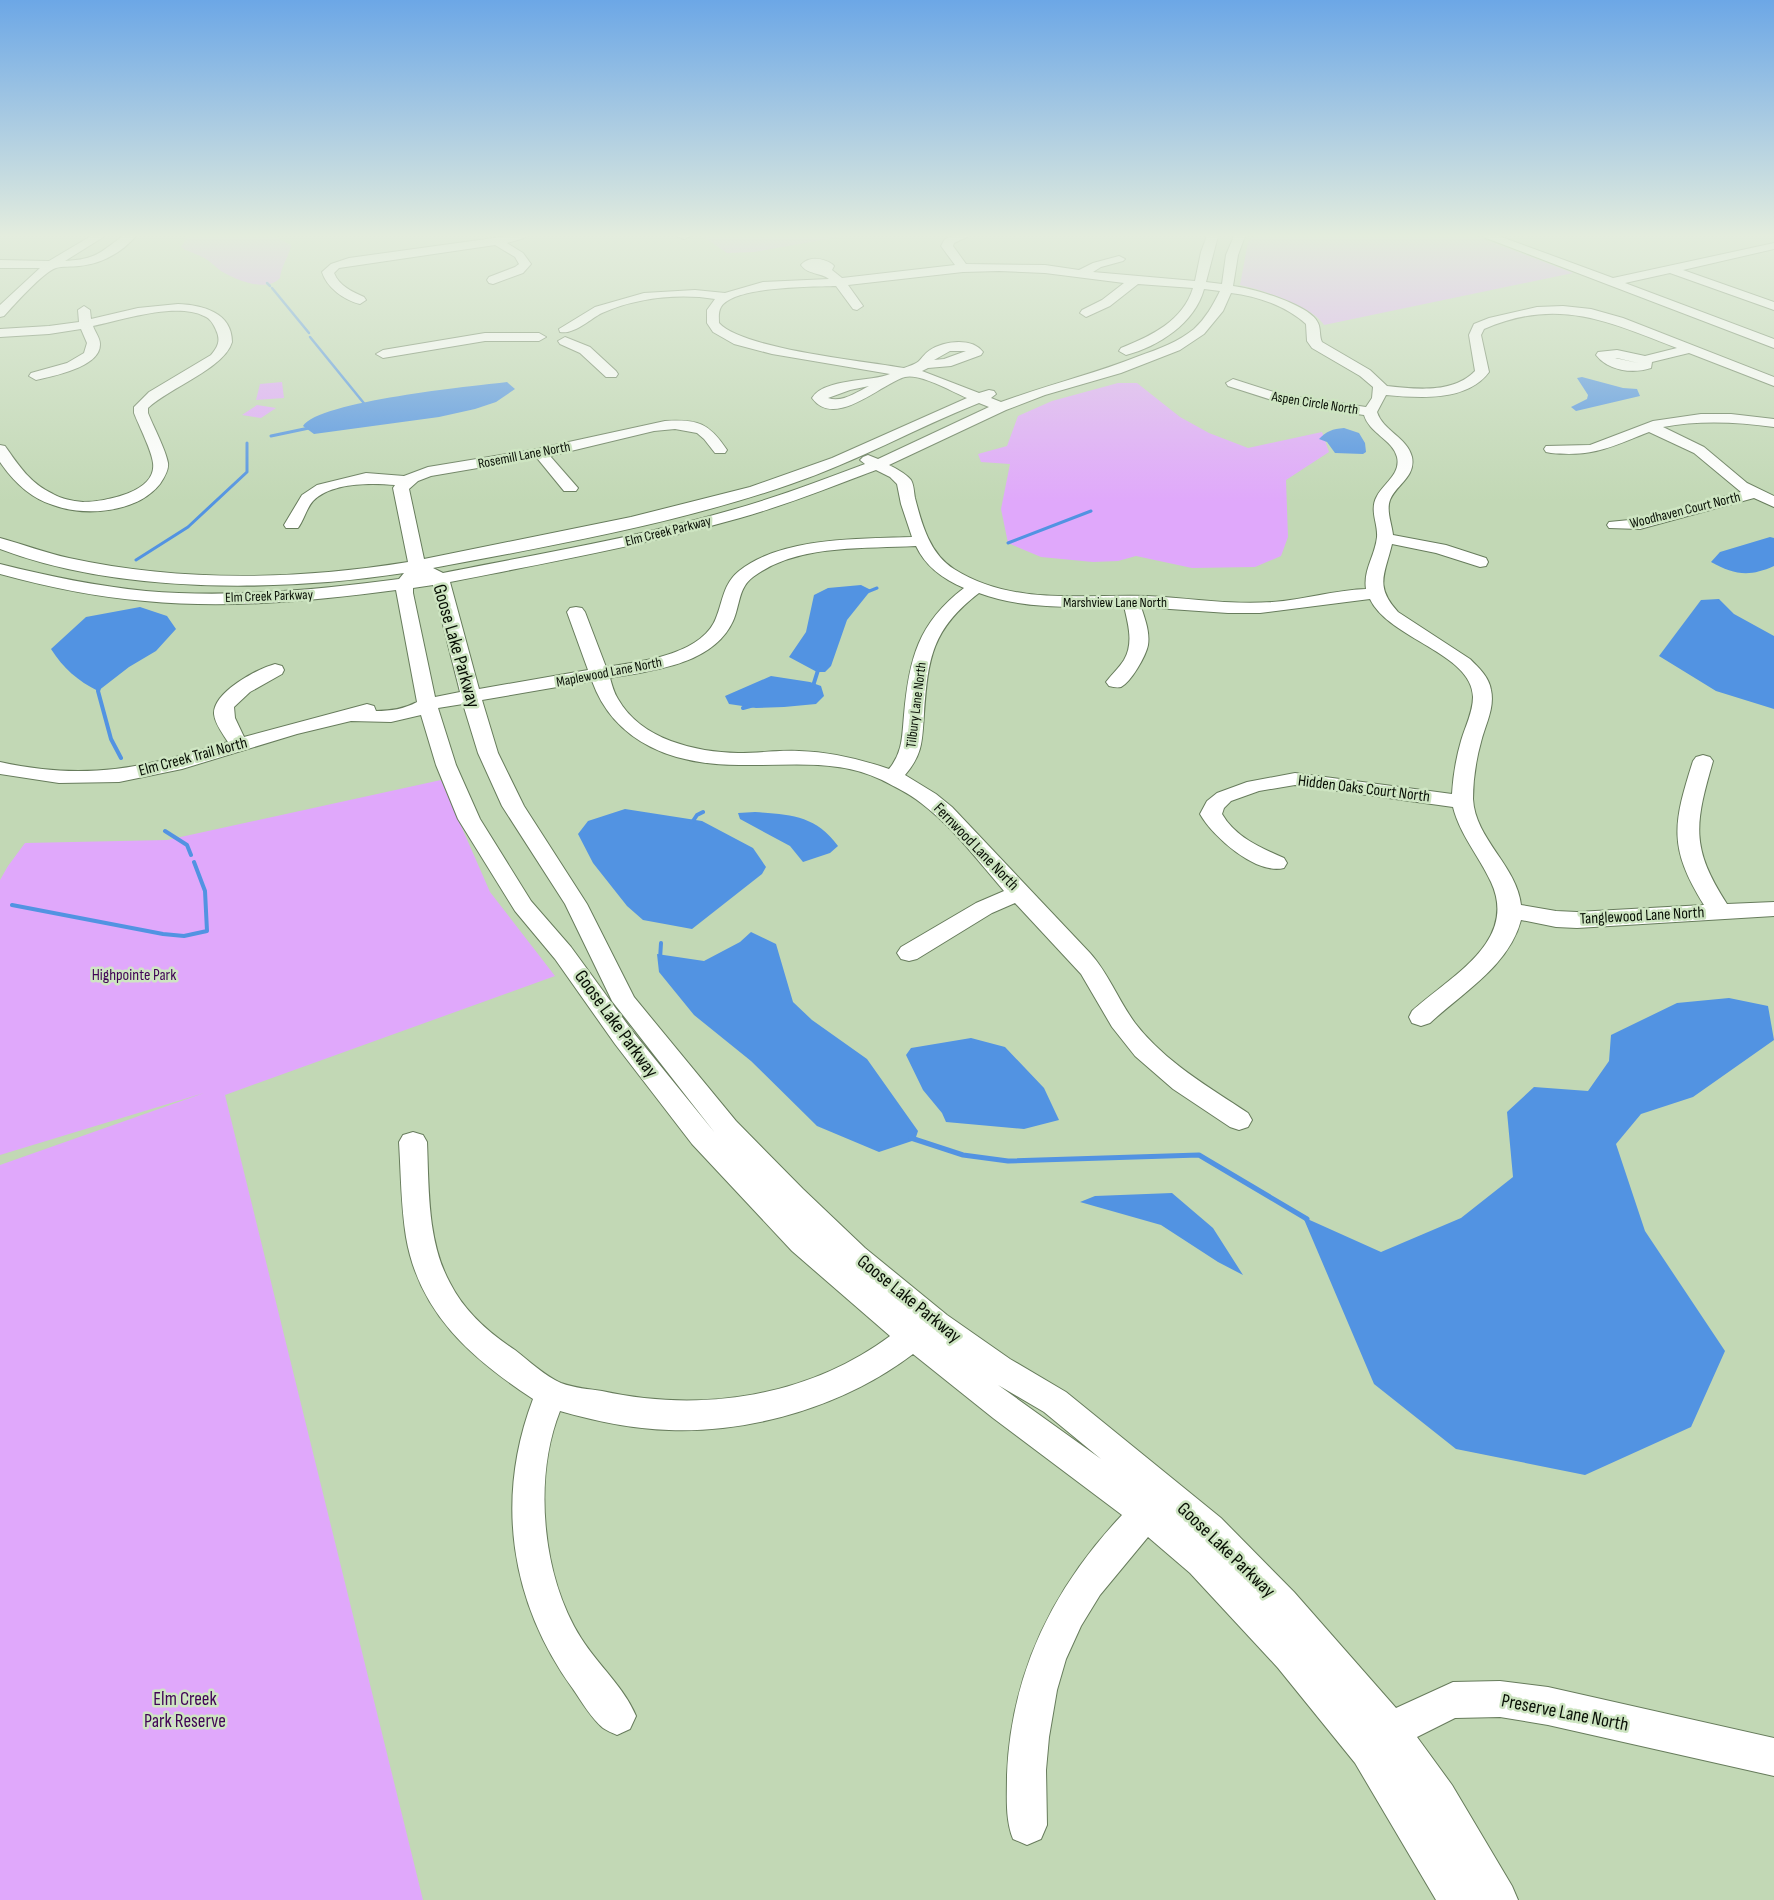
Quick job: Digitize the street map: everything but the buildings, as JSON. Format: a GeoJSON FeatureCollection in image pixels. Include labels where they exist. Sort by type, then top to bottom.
{"type":"FeatureCollection","features":[{"type":"Feature","properties":{"kind":"street"},"geometry":{"type":"LineString","coordinates":[[0,333],[44,330],[81,325]]}},
{"type":"Feature","properties":{"kind":"street"},"geometry":{"type":"LineString","coordinates":[[36,376],[81,362],[92,352],[94,342],[86,325]]}},
{"type":"Feature","properties":{"kind":"street"},"geometry":{"type":"LineString","coordinates":[[0,450],[6,463],[19,477],[37,490],[70,505],[97,506],[126,500],[148,489],[156,480],[161,464],[141,413],[141,407],[154,395],[216,358],[226,345],[224,333],[218,325]]}},
{"type":"Feature","properties":{"kind":"street"},"geometry":{"type":"LineString","coordinates":[[382,354],[485,337],[565,335],[579,325]]}},
{"type":"Feature","properties":{"kind":"street"},"geometry":{"type":"LineString","coordinates":[[715,325],[723,333],[739,341],[772,350],[909,371],[924,375],[1000,407]]}},
{"type":"Feature","properties":{"kind":"street"},"geometry":{"type":"LineString","coordinates":[[1024,382],[1115,356],[1160,336],[1175,325]]}},
{"type":"Feature","properties":{"kind":"street","name":"Elm Creek Parkway"},"geometry":{"type":"LineString","coordinates":[[0,569],[53,583],[146,596],[210,598],[334,593],[440,579],[680,529],[785,499],[871,467],[1000,407],[1040,392],[1116,370],[1169,350],[1186,341],[1206,325]]}},
{"type":"Feature","properties":{"kind":"street"},"geometry":{"type":"LineString","coordinates":[[1312,325],[1314,341],[1317,345],[1374,379],[1380,386],[1379,398],[1370,412],[1374,424],[1401,450],[1405,461],[1401,478],[1384,495],[1380,505],[1385,538],[1373,576],[1376,594],[1394,617],[1462,662],[1474,673],[1484,698],[1471,742],[1462,802],[1466,820],[1474,837],[1500,876],[1509,899],[1511,911],[1506,931],[1490,954],[1422,1017]]}},
{"type":"Feature","properties":{"kind":"street"},"geometry":{"type":"LineString","coordinates":[[1381,390],[1428,393],[1473,381],[1482,372],[1475,335],[1479,327],[1484,325]]}},
{"type":"Feature","properties":{"kind":"street"},"geometry":{"type":"LineString","coordinates":[[1631,325],[1774,382]]}},
{"type":"Feature","properties":{"kind":"street"},"geometry":{"type":"LineString","coordinates":[[1724,325],[1774,344]]}},
{"type":"Feature","properties":{"kind":"street"},"geometry":{"type":"LineString","coordinates":[[565,335],[611,374]]}},
{"type":"Feature","properties":{"kind":"street"},"geometry":{"type":"LineString","coordinates":[[1646,360],[1690,349]]}},
{"type":"Feature","properties":{"kind":"street"},"geometry":{"type":"LineString","coordinates":[[887,381],[926,364]]}},
{"type":"Feature","properties":{"kind":"street","name":"Aspen Circle North"},"geometry":{"type":"LineString","coordinates":[[1233,383],[1281,399],[1370,412]]}},
{"type":"Feature","properties":{"kind":"street","name":"Elm Creek Parkway"},"geometry":{"type":"LineString","coordinates":[[0,543],[44,558],[89,568],[172,578],[273,579],[329,576],[417,565],[690,509],[786,480],[850,456],[980,398],[1007,388]]}},
{"type":"Feature","properties":{"kind":"street"},"geometry":{"type":"LineString","coordinates":[[1551,449],[1578,451],[1591,449],[1650,426],[1696,420],[1739,420],[1774,423]]}},
{"type":"Feature","properties":{"kind":"street","name":"Rosemill Lane North"},"geometry":{"type":"LineString","coordinates":[[405,481],[435,470],[541,454],[678,424],[695,426],[707,431],[720,450]]}},
{"type":"Feature","properties":{"kind":"street"},"geometry":{"type":"LineString","coordinates":[[1650,426],[1699,450],[1730,478],[1755,494],[1774,502]]}},
{"type":"Feature","properties":{"kind":"street"},"geometry":{"type":"LineString","coordinates":[[541,454],[570,488]]}},
{"type":"Feature","properties":{"kind":"street","name":"Marshview Lane North"},"geometry":{"type":"LineString","coordinates":[[850,456],[871,467],[906,496],[922,541],[930,556],[942,568],[955,577],[976,587],[1024,600],[1079,603],[1131,601],[1230,608],[1260,608],[1288,606],[1332,596],[1376,594]]}},
{"type":"Feature","properties":{"kind":"street"},"geometry":{"type":"LineString","coordinates":[[292,525],[301,504],[317,490],[349,480],[366,478],[405,481]]}},
{"type":"Feature","properties":{"kind":"street"},"geometry":{"type":"LineString","coordinates":[[405,481],[400,488],[417,565]]}},
{"type":"Feature","properties":{"kind":"street","name":"Woodhaven Court North"},"geometry":{"type":"LineString","coordinates":[[1615,525],[1640,524],[1755,494]]}},
{"type":"Feature","properties":{"kind":"street"},"geometry":{"type":"LineString","coordinates":[[1385,538],[1440,548],[1480,562]]}},
{"type":"Feature","properties":{"kind":"street","name":"Maplewood Lane North"},"geometry":{"type":"LineString","coordinates":[[427,704],[664,662],[702,645],[722,624],[730,593],[737,583],[745,574],[771,559],[804,550],[922,541]]}},
{"type":"Feature","properties":{"kind":"street","name":"Goose Lake Parkway"},"geometry":{"type":"LineString","coordinates":[[1458,1900],[1434,1857],[1379,1740],[1282,1604],[1209,1529],[1055,1402],[999,1369],[929,1318],[855,1256],[792,1197],[726,1128],[624,1001],[576,904],[513,806],[488,753],[440,579],[417,565],[406,584],[404,593],[427,704],[446,765],[473,825],[523,906],[563,953],[624,1038],[702,1137],[802,1243],[912,1337],[1147,1514],[1202,1561],[1291,1655],[1379,1740],[1438,1800],[1498,1900]]}},
{"type":"Feature","properties":{"kind":"street","name":"Tilbury Lane North"},"geometry":{"type":"LineString","coordinates":[[892,778],[910,754],[918,666],[926,643],[945,611],[960,597],[976,587]]}},
{"type":"Feature","properties":{"kind":"street"},"geometry":{"type":"LineString","coordinates":[[1116,682],[1129,667],[1138,652],[1141,637],[1131,601]]}},
{"type":"Feature","properties":{"kind":"street","name":"Fernwood Lane North"},"geometry":{"type":"LineString","coordinates":[[576,612],[599,675],[615,711],[631,728],[648,738],[671,748],[718,758],[800,757],[855,765],[907,785],[942,809],[1090,968],[1100,981],[1131,1036],[1148,1055],[1239,1120]]}},
{"type":"Feature","properties":{"kind":"street"},"geometry":{"type":"LineString","coordinates":[[240,746],[223,712],[226,703],[242,688],[275,670]]}},
{"type":"Feature","properties":{"kind":"street","name":"Elm Creek Trail North"},"geometry":{"type":"LineString","coordinates":[[1,769],[52,777],[86,778],[157,770],[290,730],[353,716],[371,718],[416,711],[427,704]]}},
{"type":"Feature","properties":{"kind":"street"},"geometry":{"type":"LineString","coordinates":[[1703,761],[1690,807],[1687,835],[1701,881],[1720,912]]}},
{"type":"Feature","properties":{"kind":"street","name":"Hidden Oaks Court North"},"geometry":{"type":"LineString","coordinates":[[1276,863],[1249,850],[1226,834],[1215,822],[1211,814],[1214,805],[1224,796],[1254,786],[1295,779],[1462,802]]}},
{"type":"Feature","properties":{"kind":"street"},"geometry":{"type":"LineString","coordinates":[[909,953],[984,908],[1019,893]]}},
{"type":"Feature","properties":{"kind":"street","name":"Tanglewood Lane North"},"geometry":{"type":"LineString","coordinates":[[1511,911],[1556,919],[1578,920],[1774,909]]}},
{"type":"Feature","properties":{"kind":"street"},"geometry":{"type":"LineString","coordinates":[[413,1142],[417,1215],[424,1253],[438,1290],[460,1323],[486,1347],[552,1393],[630,1411],[677,1416],[734,1412],[788,1401],[840,1381],[882,1359],[912,1337]]}},
{"type":"Feature","properties":{"kind":"street"},"geometry":{"type":"LineString","coordinates":[[552,1393],[536,1432],[530,1480],[530,1529],[538,1578],[555,1627],[582,1673],[617,1716]]}},
{"type":"Feature","properties":{"kind":"street"},"geometry":{"type":"LineString","coordinates":[[1027,1825],[1028,1754],[1039,1689],[1060,1630],[1088,1582],[1122,1540],[1147,1514]]}},
{"type":"Feature","properties":{"kind":"street","name":"Preserve Lane North"},"geometry":{"type":"LineString","coordinates":[[1379,1740],[1453,1700],[1500,1699],[1548,1706],[1774,1757]]}},
{"type":"Feature","properties":{"kind":"green space"},"geometry":{"type":"Polygon","coordinates":[[[282,382],[284,398],[256,400],[260,384],[282,382]]]}},
{"type":"Feature","properties":{"kind":"green space"},"geometry":{"type":"Polygon","coordinates":[[[1118,383],[1137,383],[1180,417],[1209,433],[1248,448],[1322,432],[1329,452],[1286,480],[1288,537],[1281,556],[1255,567],[1192,568],[1136,556],[1118,561],[1093,562],[1041,557],[1008,543],[1001,509],[1010,464],[981,462],[978,454],[1007,446],[1018,416],[1052,401],[1118,383]]]}},
{"type":"Feature","properties":{"kind":"green space"},"geometry":{"type":"Polygon","coordinates":[[[257,405],[276,408],[261,418],[242,415],[257,405]]]}},
{"type":"Feature","properties":{"kind":"green space","name":"Elm Creek Park Reserve"},"geometry":{"type":"Polygon","coordinates":[[[441,780],[490,892],[555,976],[225,1095],[423,1900],[0,1900],[0,1165],[204,1093],[0,1155],[0,880],[25,843],[167,840],[441,780]]]}},
{"type":"Feature","properties":{"kind":"water"},"geometry":{"type":"Polygon","coordinates":[[[1582,377],[1623,388],[1637,389],[1640,396],[1576,411],[1571,407],[1587,399],[1588,395],[1577,378],[1582,377]]]}},
{"type":"Feature","properties":{"kind":"water"},"geometry":{"type":"Polygon","coordinates":[[[507,382],[515,389],[496,402],[439,417],[314,434],[303,426],[315,417],[366,402],[432,391],[507,382]]]}},
{"type":"Feature","properties":{"kind":"water"},"geometry":{"type":"Polygon","coordinates":[[[1344,428],[1359,433],[1365,443],[1366,452],[1363,454],[1335,453],[1327,442],[1319,439],[1330,431],[1344,428]]]}},
{"type":"Feature","properties":{"kind":"water"},"geometry":{"type":"Polygon","coordinates":[[[1770,537],[1774,538],[1774,566],[1765,570],[1750,573],[1735,572],[1711,562],[1720,552],[1770,537]]]}},
{"type":"Feature","properties":{"kind":"water"},"geometry":{"type":"Polygon","coordinates":[[[861,585],[871,590],[847,620],[831,666],[825,672],[817,672],[789,657],[806,632],[814,595],[828,588],[861,585]]]}},
{"type":"Feature","properties":{"kind":"water"},"geometry":{"type":"Polygon","coordinates":[[[1719,599],[1734,614],[1774,636],[1774,709],[1716,691],[1659,656],[1701,600],[1719,599]]]}},
{"type":"Feature","properties":{"kind":"water"},"geometry":{"type":"Polygon","coordinates":[[[140,607],[167,616],[176,629],[156,651],[129,667],[98,691],[72,673],[51,649],[86,617],[140,607]]]}},
{"type":"Feature","properties":{"kind":"water"},"geometry":{"type":"Polygon","coordinates":[[[771,676],[810,682],[821,686],[824,696],[816,704],[784,707],[756,708],[729,704],[725,696],[771,676]]]}},
{"type":"Feature","properties":{"kind":"water"},"geometry":{"type":"Polygon","coordinates":[[[625,809],[702,821],[753,848],[766,867],[762,874],[692,929],[643,920],[627,906],[593,863],[578,834],[588,821],[625,809]]]}},
{"type":"Feature","properties":{"kind":"water"},"geometry":{"type":"Polygon","coordinates":[[[738,813],[780,814],[811,822],[838,846],[830,853],[803,862],[790,846],[740,819],[738,813]]]}},
{"type":"Feature","properties":{"kind":"water"},"geometry":{"type":"Polygon","coordinates":[[[751,932],[776,944],[793,1002],[812,1020],[867,1059],[918,1131],[915,1140],[879,1152],[817,1126],[751,1061],[694,1015],[659,972],[657,954],[704,961],[740,942],[751,932]]]}},
{"type":"Feature","properties":{"kind":"water"},"geometry":{"type":"Polygon","coordinates":[[[1729,998],[1768,1006],[1774,1040],[1693,1097],[1641,1114],[1616,1144],[1645,1231],[1725,1351],[1691,1427],[1585,1475],[1456,1449],[1374,1384],[1303,1217],[1381,1252],[1461,1218],[1513,1177],[1507,1112],[1534,1087],[1588,1091],[1609,1061],[1611,1035],[1677,1003],[1729,998]]]}},
{"type":"Feature","properties":{"kind":"water"},"geometry":{"type":"Polygon","coordinates":[[[971,1038],[1005,1047],[1044,1088],[1059,1120],[1024,1129],[946,1122],[942,1113],[923,1090],[906,1055],[911,1048],[971,1038]]]}},
{"type":"Feature","properties":{"kind":"water"},"geometry":{"type":"Polygon","coordinates":[[[1172,1193],[1213,1228],[1243,1275],[1218,1262],[1161,1225],[1080,1202],[1095,1196],[1172,1193]]]}},
{"type":"Feature","properties":{"kind":"waterway"},"geometry":{"type":"LineString","coordinates":[[302,325],[309,333]]}},
{"type":"Feature","properties":{"kind":"waterway"},"geometry":{"type":"LineString","coordinates":[[310,337],[367,407]]}},
{"type":"Feature","properties":{"kind":"waterway"},"geometry":{"type":"LineString","coordinates":[[271,436],[309,428]]}},
{"type":"Feature","properties":{"kind":"waterway"},"geometry":{"type":"LineString","coordinates":[[136,560],[188,527],[247,472],[247,443]]}},
{"type":"Feature","properties":{"kind":"waterway"},"geometry":{"type":"LineString","coordinates":[[1008,543],[1091,511]]}},
{"type":"Feature","properties":{"kind":"waterway"},"geometry":{"type":"LineString","coordinates":[[867,592],[877,588]]}},
{"type":"Feature","properties":{"kind":"waterway"},"geometry":{"type":"LineString","coordinates":[[811,686],[813,686],[819,667]]}},
{"type":"Feature","properties":{"kind":"waterway"},"geometry":{"type":"LineString","coordinates":[[99,688],[98,691],[111,739],[121,758]]}},
{"type":"Feature","properties":{"kind":"waterway"},"geometry":{"type":"LineString","coordinates":[[743,708],[754,705]]}},
{"type":"Feature","properties":{"kind":"waterway"},"geometry":{"type":"LineString","coordinates":[[691,824],[697,815],[703,812]]}},
{"type":"Feature","properties":{"kind":"waterway"},"geometry":{"type":"LineString","coordinates":[[165,831],[187,845],[191,855]]}},
{"type":"Feature","properties":{"kind":"waterway"},"geometry":{"type":"LineString","coordinates":[[12,905],[163,934],[184,936],[207,931],[205,891],[194,862]]}},
{"type":"Feature","properties":{"kind":"waterway"},"geometry":{"type":"LineString","coordinates":[[660,959],[661,943]]}},
{"type":"Feature","properties":{"kind":"waterway"},"geometry":{"type":"LineString","coordinates":[[911,1138],[963,1155],[1008,1161],[1199,1155],[1307,1219]]}},
{"type":"Feature","properties":{"kind":"park label","name":"Highpointe Park"},"geometry":{"type":"Point","coordinates":[134,975]}}]}
